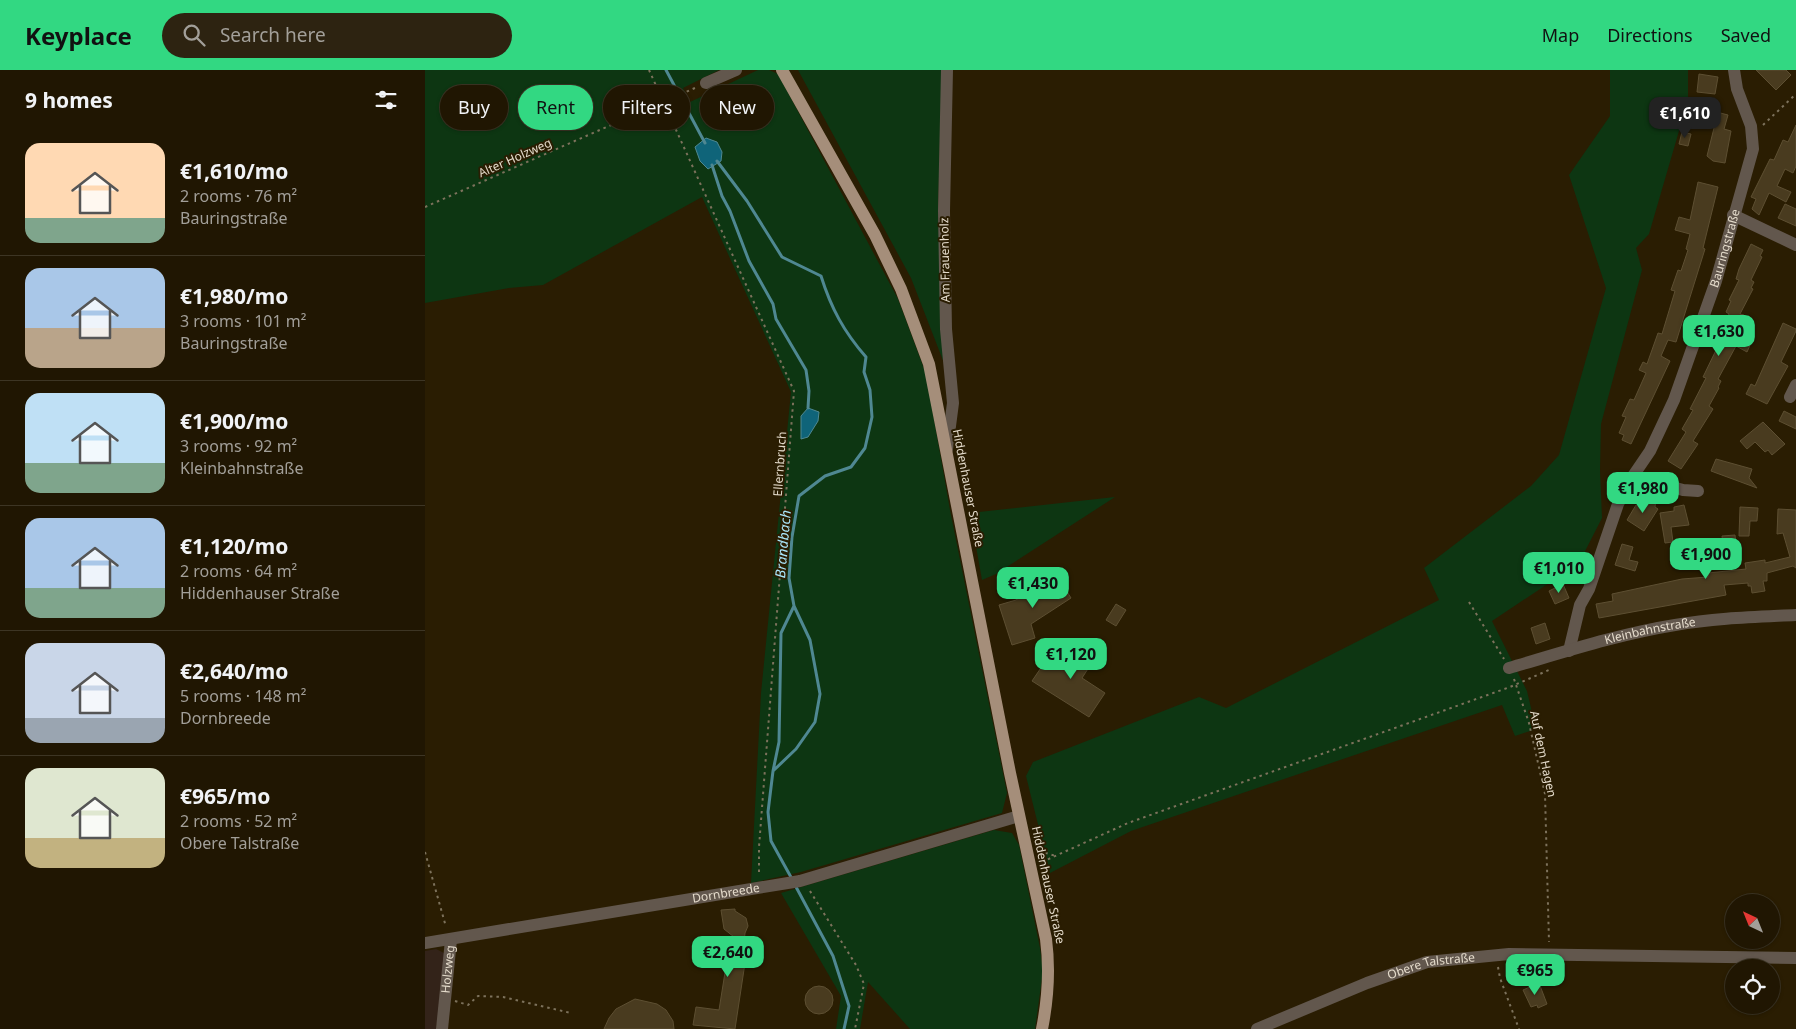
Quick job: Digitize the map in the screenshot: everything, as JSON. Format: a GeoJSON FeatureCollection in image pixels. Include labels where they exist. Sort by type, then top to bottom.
{"type":"FeatureCollection","features":[{"type":"Feature","properties":{"kind":"main road","name":"Hiddenhauser Straße"},"geometry":{"type":"LineString","coordinates":[[782,70],[875,235],[901,289],[929,364],[981,631],[1046,939],[1049,964],[1043,1029]]}},
{"type":"Feature","properties":{"kind":"street"},"geometry":{"type":"LineString","coordinates":[[706,83],[736,70]]}},
{"type":"Feature","properties":{"kind":"street","name":"Am Frauenholz"},"geometry":{"type":"LineString","coordinates":[[947,70],[944,221],[946,329],[953,403],[947,450]]}},
{"type":"Feature","properties":{"kind":"street","name":"Bauringstraße"},"geometry":{"type":"LineString","coordinates":[[1569,651],[1580,605],[1589,589],[1618,504],[1633,476],[1650,452],[1678,391],[1716,281],[1753,149],[1753,134],[1747,111],[1737,89],[1733,70]]}},
{"type":"Feature","properties":{"kind":"street"},"geometry":{"type":"LineString","coordinates":[[1733,215],[1796,245]]}},
{"type":"Feature","properties":{"kind":"street"},"geometry":{"type":"LineString","coordinates":[[1790,398],[1796,385]]}},
{"type":"Feature","properties":{"kind":"street"},"geometry":{"type":"LineString","coordinates":[[1633,476],[1683,490],[1697,491]]}},
{"type":"Feature","properties":{"kind":"street","name":"Kleinbahnstraße"},"geometry":{"type":"LineString","coordinates":[[1509,668],[1675,625],[1749,617],[1796,615]]}},
{"type":"Feature","properties":{"kind":"street","name":"Dornbreede"},"geometry":{"type":"LineString","coordinates":[[425,943],[804,880],[1019,816]]}},
{"type":"Feature","properties":{"kind":"street","name":"Holzweg"},"geometry":{"type":"LineString","coordinates":[[442,1029],[451,940]]}},
{"type":"Feature","properties":{"kind":"street","name":"Obere Talstraße"},"geometry":{"type":"LineString","coordinates":[[1257,1029],[1367,983],[1427,962],[1497,955],[1549,954],[1796,958]]}},
{"type":"Feature","properties":{"kind":"path","name":"Ellernbruch"},"geometry":{"type":"LineString","coordinates":[[649,70],[655,85]]}},
{"type":"Feature","properties":{"kind":"path"},"geometry":{"type":"LineString","coordinates":[[1753,134],[1796,94]]}},
{"type":"Feature","properties":{"kind":"path","name":"Alter Holzweg"},"geometry":{"type":"LineString","coordinates":[[425,207],[603,129]]}},
{"type":"Feature","properties":{"kind":"path","name":"Ellernbruch"},"geometry":{"type":"LineString","coordinates":[[676,130],[794,391],[759,847],[759,889]]}},
{"type":"Feature","properties":{"kind":"path","name":"Auf dem Hagen"},"geometry":{"type":"LineString","coordinates":[[1469,602],[1509,668],[1529,723],[1545,794],[1549,954]]}},
{"type":"Feature","properties":{"kind":"path"},"geometry":{"type":"LineString","coordinates":[[1030,866],[1058,856],[1128,823],[1516,684],[1552,668]]}},
{"type":"Feature","properties":{"kind":"path","name":"Holzweg"},"geometry":{"type":"LineString","coordinates":[[425,852],[451,940]]}},
{"type":"Feature","properties":{"kind":"path"},"geometry":{"type":"LineString","coordinates":[[804,880],[856,966],[864,984],[855,1029]]}},
{"type":"Feature","properties":{"kind":"path"},"geometry":{"type":"LineString","coordinates":[[1497,955],[1500,978],[1519,1029]]}},
{"type":"Feature","properties":{"kind":"path"},"geometry":{"type":"LineString","coordinates":[[446,999],[468,1005],[478,996],[503,997],[571,1013]]}},
{"type":"Feature","properties":{"kind":"shaded area"},"geometry":{"type":"Polygon","coordinates":[[[436,949],[448,955],[436,1029],[425,1029],[425,951],[436,949]]]}},
{"type":"Feature","properties":{"kind":"green space"},"geometry":{"type":"Polygon","coordinates":[[[425,70],[719,70],[689,85],[603,85],[603,130],[690,130],[690,102],[700,97],[700,130],[774,130],[774,85],[726,85],[758,70],[769,70],[778,74],[898,299],[926,374],[950,510],[1007,793],[1002,813],[801,872],[751,883],[761,693],[791,392],[702,197],[543,285],[509,288],[425,303],[425,70]]]}},
{"type":"Feature","properties":{"kind":"green space"},"geometry":{"type":"Polygon","coordinates":[[[798,70],[942,70],[938,211],[944,363],[911,278],[798,70]]]}},
{"type":"Feature","properties":{"kind":"green space"},"geometry":{"type":"Polygon","coordinates":[[[1610,70],[1688,70],[1688,100],[1649,234],[1636,248],[1642,270],[1601,424],[1602,518],[1579,563],[1492,621],[1527,691],[1536,729],[1515,736],[1502,705],[1131,831],[1050,873],[1026,776],[1033,762],[1199,697],[1226,708],[1439,600],[1424,568],[1531,486],[1559,455],[1606,288],[1569,175],[1610,116],[1610,70]]]}},
{"type":"Feature","properties":{"kind":"green space"},"geometry":{"type":"Polygon","coordinates":[[[1115,497],[996,574],[982,580],[970,513],[1115,497]]]}},
{"type":"Feature","properties":{"kind":"green space"},"geometry":{"type":"Polygon","coordinates":[[[994,830],[1012,833],[1019,845],[1043,971],[1035,1029],[910,1029],[868,982],[860,1029],[836,1029],[841,996],[781,893],[994,830]]]}},
{"type":"Feature","properties":{"kind":"water"},"geometry":{"type":"Polygon","coordinates":[[[706,138],[717,142],[722,152],[721,161],[708,169],[700,161],[695,147],[706,138]]]}},
{"type":"Feature","properties":{"kind":"water"},"geometry":{"type":"Polygon","coordinates":[[[808,408],[819,412],[818,421],[808,437],[801,439],[801,416],[808,408]]]}},
{"type":"Feature","properties":{"kind":"building"},"geometry":{"type":"Polygon","coordinates":[[[1756,70],[1786,70],[1791,75],[1776,90],[1756,70]]]}},
{"type":"Feature","properties":{"kind":"building"},"geometry":{"type":"Polygon","coordinates":[[[1699,74],[1718,77],[1715,94],[1697,92],[1699,74]]]}},
{"type":"Feature","properties":{"kind":"building"},"geometry":{"type":"Polygon","coordinates":[[[1709,110],[1728,115],[1724,129],[1731,131],[1725,163],[1713,161],[1707,156],[1714,128],[1705,125],[1709,110]]]}},
{"type":"Feature","properties":{"kind":"building"},"geometry":{"type":"Polygon","coordinates":[[[1796,125],[1796,166],[1793,173],[1785,169],[1777,186],[1791,192],[1786,202],[1769,193],[1759,215],[1752,209],[1756,199],[1751,197],[1770,159],[1774,160],[1783,140],[1788,142],[1796,125]]]}},
{"type":"Feature","properties":{"kind":"building"},"geometry":{"type":"Polygon","coordinates":[[[1682,132],[1691,134],[1688,146],[1679,144],[1682,132]]]}},
{"type":"Feature","properties":{"kind":"building"},"geometry":{"type":"Polygon","coordinates":[[[1698,182],[1718,187],[1703,248],[1705,249],[1676,342],[1668,340],[1661,356],[1670,361],[1631,444],[1622,440],[1624,435],[1619,433],[1626,417],[1622,416],[1630,399],[1634,400],[1646,373],[1639,370],[1643,362],[1647,364],[1658,333],[1662,334],[1675,291],[1671,290],[1678,270],[1681,271],[1688,250],[1686,249],[1690,234],[1675,230],[1679,217],[1690,220],[1698,182]]]}},
{"type":"Feature","properties":{"kind":"building"},"geometry":{"type":"Polygon","coordinates":[[[1785,204],[1796,209],[1796,226],[1778,218],[1785,204]]]}},
{"type":"Feature","properties":{"kind":"building"},"geometry":{"type":"Polygon","coordinates":[[[1751,244],[1763,250],[1760,256],[1762,257],[1751,280],[1754,282],[1751,288],[1753,289],[1740,314],[1744,315],[1741,322],[1743,322],[1736,336],[1751,343],[1747,352],[1736,346],[1718,379],[1721,381],[1719,388],[1709,406],[1713,409],[1693,441],[1698,444],[1681,469],[1668,461],[1686,432],[1682,429],[1693,410],[1690,409],[1706,378],[1703,377],[1718,346],[1715,344],[1729,314],[1726,312],[1731,301],[1729,300],[1739,280],[1736,279],[1739,269],[1751,244]]]}},
{"type":"Feature","properties":{"kind":"building"},"geometry":{"type":"Polygon","coordinates":[[[1783,323],[1796,329],[1796,331],[1781,362],[1788,366],[1767,404],[1746,394],[1751,384],[1755,386],[1783,323]]]}},
{"type":"Feature","properties":{"kind":"building"},"geometry":{"type":"Polygon","coordinates":[[[1784,411],[1796,417],[1796,429],[1779,421],[1784,411]]]}},
{"type":"Feature","properties":{"kind":"building"},"geometry":{"type":"Polygon","coordinates":[[[1763,422],[1785,444],[1772,455],[1768,450],[1765,452],[1755,442],[1747,449],[1740,441],[1763,422]]]}},
{"type":"Feature","properties":{"kind":"building"},"geometry":{"type":"Polygon","coordinates":[[[1716,459],[1752,469],[1749,478],[1757,488],[1711,471],[1716,459]]]}},
{"type":"Feature","properties":{"kind":"building"},"geometry":{"type":"Polygon","coordinates":[[[1646,499],[1656,499],[1655,507],[1658,509],[1644,531],[1627,520],[1636,505],[1644,510],[1646,499]]]}},
{"type":"Feature","properties":{"kind":"building"},"geometry":{"type":"Polygon","coordinates":[[[1684,505],[1689,525],[1671,527],[1673,542],[1665,543],[1660,513],[1674,511],[1674,507],[1684,505]]]}},
{"type":"Feature","properties":{"kind":"building"},"geometry":{"type":"Polygon","coordinates":[[[1740,507],[1758,508],[1757,521],[1750,521],[1749,536],[1739,536],[1740,507]]]}},
{"type":"Feature","properties":{"kind":"building"},"geometry":{"type":"Polygon","coordinates":[[[1778,509],[1796,510],[1796,568],[1793,566],[1767,573],[1767,581],[1763,581],[1765,591],[1752,593],[1751,586],[1748,586],[1748,583],[1724,585],[1726,595],[1599,618],[1596,604],[1613,601],[1612,594],[1682,579],[1708,577],[1708,573],[1746,569],[1745,563],[1765,560],[1765,563],[1790,557],[1783,533],[1777,534],[1778,509]]]}},
{"type":"Feature","properties":{"kind":"building"},"geometry":{"type":"Polygon","coordinates":[[[1735,535],[1736,545],[1723,546],[1722,536],[1735,535]]]}},
{"type":"Feature","properties":{"kind":"building"},"geometry":{"type":"Polygon","coordinates":[[[1622,544],[1633,547],[1629,560],[1638,562],[1635,571],[1615,565],[1622,544]]]}},
{"type":"Feature","properties":{"kind":"building"},"geometry":{"type":"Polygon","coordinates":[[[1056,574],[1071,598],[1031,624],[1035,638],[1012,645],[999,605],[1016,600],[1056,574]]]}},
{"type":"Feature","properties":{"kind":"building"},"geometry":{"type":"Polygon","coordinates":[[[1563,584],[1569,598],[1555,604],[1549,591],[1563,584]]]}},
{"type":"Feature","properties":{"kind":"building"},"geometry":{"type":"Polygon","coordinates":[[[1116,604],[1126,610],[1116,626],[1106,620],[1116,604]]]}},
{"type":"Feature","properties":{"kind":"building"},"geometry":{"type":"Polygon","coordinates":[[[1545,623],[1550,639],[1536,644],[1531,628],[1545,623]]]}},
{"type":"Feature","properties":{"kind":"building"},"geometry":{"type":"Polygon","coordinates":[[[1076,641],[1097,655],[1082,678],[1105,693],[1089,717],[1032,681],[1049,656],[1062,664],[1076,641]]]}},
{"type":"Feature","properties":{"kind":"building"},"geometry":{"type":"Polygon","coordinates":[[[735,909],[735,911],[746,918],[748,926],[745,933],[742,963],[745,963],[735,1029],[693,1025],[696,1007],[719,1010],[727,960],[730,961],[731,954],[735,955],[734,937],[724,929],[721,910],[735,909]]]}},
{"type":"Feature","properties":{"kind":"building"},"geometry":{"type":"Polygon","coordinates":[[[1539,983],[1547,1004],[1538,1008],[1537,1005],[1531,1007],[1523,990],[1539,983]]]}},
{"type":"Feature","properties":{"kind":"building"},"geometry":{"type":"Polygon","coordinates":[[[819,986],[829,990],[833,1000],[829,1010],[819,1014],[809,1010],[805,1000],[809,990],[819,986]]]}},
{"type":"Feature","properties":{"kind":"building"},"geometry":{"type":"Polygon","coordinates":[[[635,999],[657,1004],[666,1010],[673,1021],[674,1029],[604,1029],[616,1009],[635,999]]]}},
{"type":"Feature","properties":{"kind":"waterway","name":"Brandbach"},"geometry":{"type":"LineString","coordinates":[[666,70],[705,143]]}},
{"type":"Feature","properties":{"kind":"waterway","name":"Brandbach"},"geometry":{"type":"LineString","coordinates":[[717,161],[747,201],[782,257],[821,276],[829,299],[839,319],[866,357],[864,372],[870,390],[872,417],[865,448],[851,467],[825,476],[799,496],[792,537],[789,578],[794,606],[810,640],[820,694],[815,722],[796,749],[773,771],[768,812],[771,841],[792,879]]}},
{"type":"Feature","properties":{"kind":"waterway"},"geometry":{"type":"LineString","coordinates":[[712,165],[722,196],[730,211],[749,261],[773,304],[776,319],[806,370],[809,391],[808,408]]}},
{"type":"Feature","properties":{"kind":"waterway"},"geometry":{"type":"LineString","coordinates":[[773,771],[779,742],[781,633],[794,606]]}},
{"type":"Feature","properties":{"kind":"waterway","name":"Brandbach"},"geometry":{"type":"LineString","coordinates":[[795,885],[833,956],[849,1006],[844,1029]]}}]}
